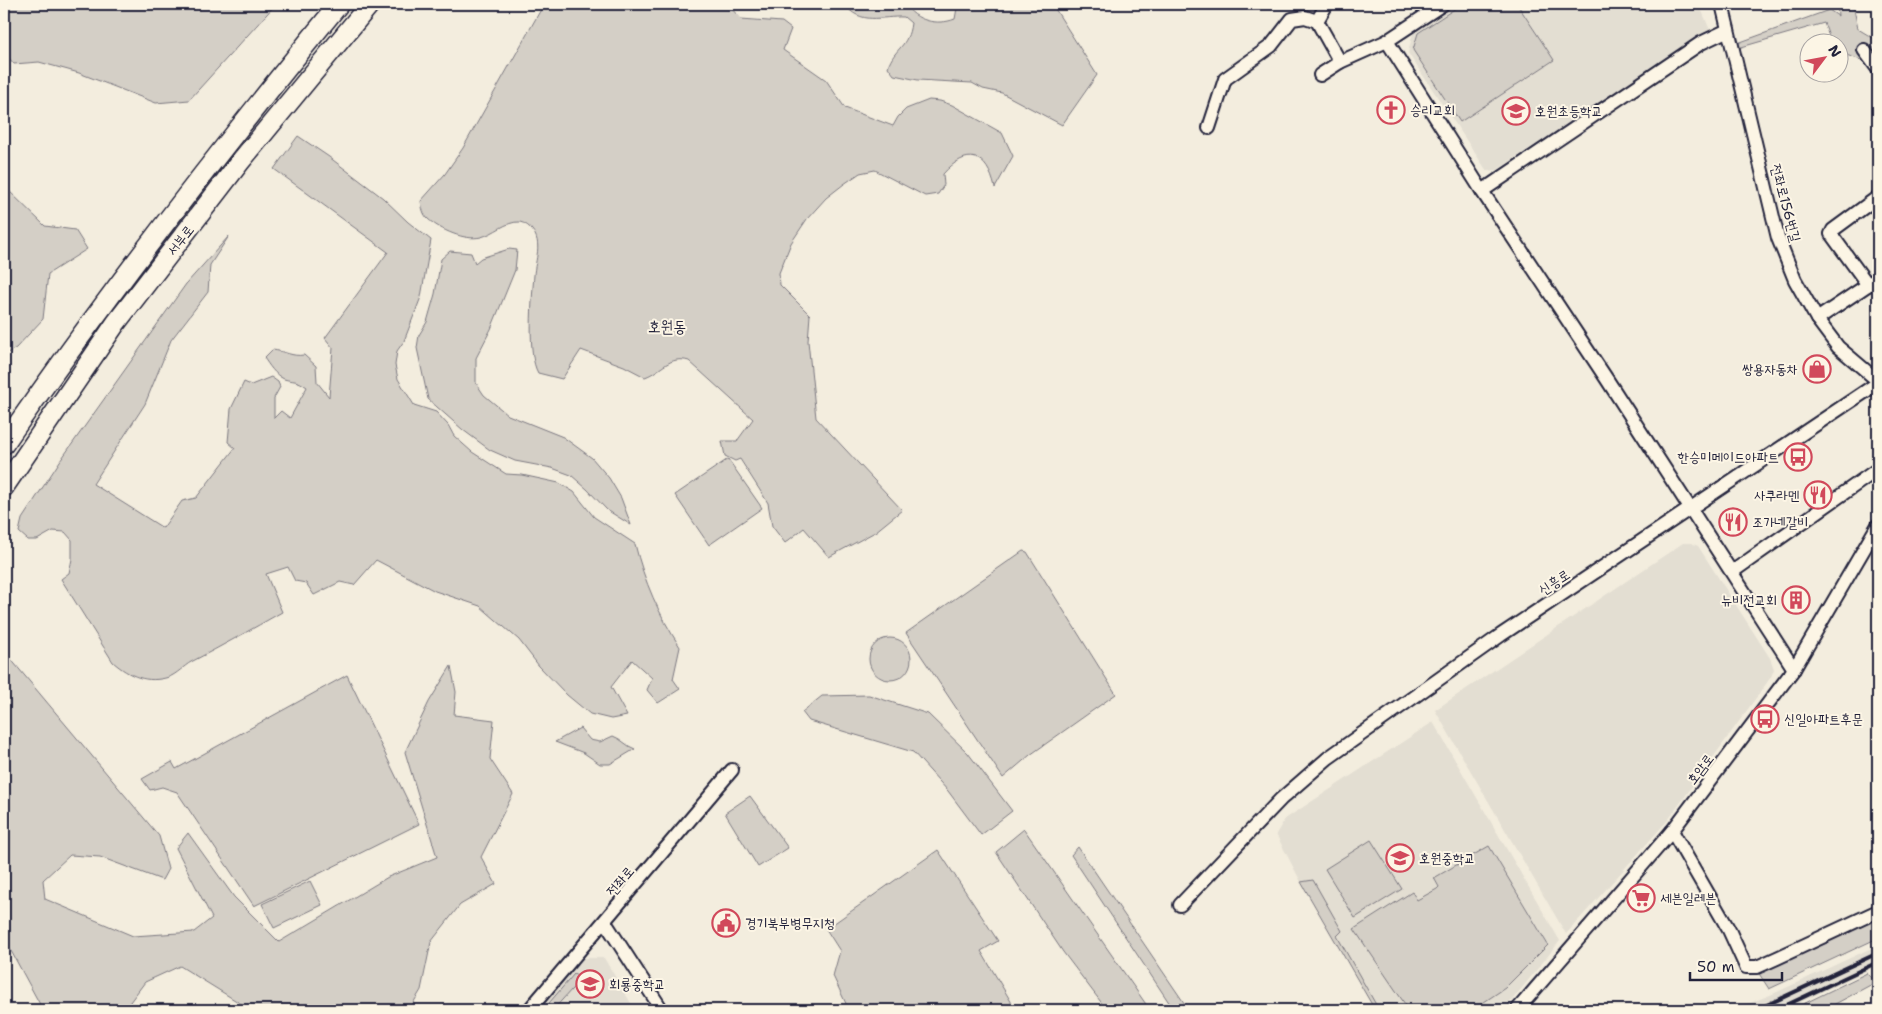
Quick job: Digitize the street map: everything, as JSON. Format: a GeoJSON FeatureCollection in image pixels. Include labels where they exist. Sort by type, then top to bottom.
{"type":"FeatureCollection","features":[{"type":"Feature","properties":{"kind":"highway","name":"서부로"},"geometry":{"type":"LineString","coordinates":[[4,444],[97,312],[154,237],[220,151],[339,4]]}},
{"type":"Feature","properties":{"kind":"highway","name":"서부로"},"geometry":{"type":"LineString","coordinates":[[4,487],[116,323],[240,162],[370,4]]}},
{"type":"Feature","properties":{"kind":"street"},"geometry":{"type":"LineString","coordinates":[[1317,21],[1327,4]]}},
{"type":"Feature","properties":{"kind":"street"},"geometry":{"type":"LineString","coordinates":[[1320,75],[1340,62],[1387,41],[1444,4]]}},
{"type":"Feature","properties":{"kind":"street","name":"전좌로156번길"},"geometry":{"type":"LineString","coordinates":[[1722,4],[1778,238],[1796,280],[1817,319],[1838,347],[1878,382]]}},
{"type":"Feature","properties":{"kind":"street"},"geometry":{"type":"LineString","coordinates":[[1209,128],[1224,79],[1271,46],[1292,19],[1305,17],[1317,21],[1340,62]]}},
{"type":"Feature","properties":{"kind":"street"},"geometry":{"type":"LineString","coordinates":[[1482,191],[1701,43],[1728,30]]}},
{"type":"Feature","properties":{"kind":"street"},"geometry":{"type":"LineString","coordinates":[[1387,41],[1482,191],[1794,669]]}},
{"type":"Feature","properties":{"kind":"street"},"geometry":{"type":"LineString","coordinates":[[1864,50],[1878,69]]}},
{"type":"Feature","properties":{"kind":"street"},"geometry":{"type":"LineString","coordinates":[[1817,319],[1873,282],[1831,234],[1833,230],[1878,198]]}},
{"type":"Feature","properties":{"kind":"street","name":"신흥로"},"geometry":{"type":"LineString","coordinates":[[1180,905],[1281,799],[1336,753],[1493,641],[1878,382]]}},
{"type":"Feature","properties":{"kind":"street"},"geometry":{"type":"LineString","coordinates":[[1732,572],[1878,469]]}},
{"type":"Feature","properties":{"kind":"street","name":"호암로"},"geometry":{"type":"LineString","coordinates":[[1517,1010],[1672,832],[1794,669],[1878,525]]}},
{"type":"Feature","properties":{"kind":"street","name":"전좌로"},"geometry":{"type":"LineString","coordinates":[[530,1010],[732,770]]}},
{"type":"Feature","properties":{"kind":"street"},"geometry":{"type":"LineString","coordinates":[[1672,832],[1729,930],[1746,967],[1757,967],[1878,910]]}},
{"type":"Feature","properties":{"kind":"street"},"geometry":{"type":"LineString","coordinates":[[605,922],[662,1010]]}},
{"type":"Feature","properties":{"kind":"shaded area"},"geometry":{"type":"Polygon","coordinates":[[[4,4],[276,4],[189,100],[156,103],[79,73],[39,62],[14,64],[4,52],[4,4]]]}},
{"type":"Feature","properties":{"kind":"shaded area"},"geometry":{"type":"Polygon","coordinates":[[[544,4],[729,4],[741,19],[782,22],[791,29],[783,50],[826,80],[845,108],[893,126],[906,109],[929,100],[940,101],[952,105],[1002,133],[1013,156],[995,188],[987,167],[981,161],[968,157],[952,165],[943,174],[944,185],[938,194],[925,196],[875,170],[860,173],[826,198],[807,219],[791,243],[779,273],[780,285],[810,315],[808,341],[816,418],[902,510],[875,532],[829,557],[804,528],[785,543],[772,526],[768,503],[740,459],[735,461],[725,456],[722,441],[737,441],[753,419],[689,361],[676,360],[645,377],[624,366],[581,350],[562,379],[538,373],[532,353],[531,340],[532,297],[538,246],[532,230],[524,223],[515,222],[481,237],[460,236],[446,231],[433,223],[425,215],[421,201],[445,174],[463,148],[544,4]]]}},
{"type":"Feature","properties":{"kind":"shaded area"},"geometry":{"type":"Polygon","coordinates":[[[844,4],[905,4],[914,15],[920,18],[927,21],[941,22],[955,19],[957,8],[952,4],[1052,4],[1097,75],[1062,125],[1002,93],[983,89],[972,83],[918,80],[894,75],[888,67],[894,55],[907,38],[911,23],[904,17],[864,18],[851,11],[844,4]]]}},
{"type":"Feature","properties":{"kind":"shaded area","name":"호원초등학교"},"geometry":{"type":"Polygon","coordinates":[[[1454,4],[1699,4],[1710,30],[1497,170],[1487,171],[1408,53],[1414,29],[1454,4]]]}},
{"type":"Feature","properties":{"kind":"shaded area"},"geometry":{"type":"Polygon","coordinates":[[[1462,4],[1492,4],[1494,6],[1497,4],[1517,4],[1554,60],[1460,122],[1413,50],[1418,33],[1462,4]]]}},
{"type":"Feature","properties":{"kind":"shaded area"},"geometry":{"type":"Polygon","coordinates":[[[1837,4],[1853,4],[1858,29],[1878,41],[1878,50],[1862,43],[1864,61],[1850,56],[1850,32],[1827,32],[1824,23],[1738,48],[1735,44],[1829,10],[1838,16],[1837,4]]]}},
{"type":"Feature","properties":{"kind":"shaded area"},"geometry":{"type":"Polygon","coordinates":[[[298,136],[383,198],[408,222],[431,240],[421,297],[404,341],[397,351],[395,365],[398,379],[414,405],[436,412],[448,425],[454,436],[472,452],[506,474],[522,475],[559,483],[574,492],[594,517],[635,544],[653,597],[665,623],[680,647],[673,679],[680,689],[658,703],[647,690],[652,678],[632,660],[611,687],[627,716],[611,719],[590,714],[567,695],[539,666],[519,640],[480,606],[435,591],[376,560],[354,585],[340,582],[314,595],[306,583],[295,581],[288,567],[266,574],[282,612],[191,662],[172,676],[153,680],[146,679],[132,675],[113,662],[61,579],[69,573],[72,559],[72,540],[65,532],[53,531],[37,540],[28,540],[19,532],[22,519],[60,461],[186,284],[229,236],[210,265],[208,292],[171,340],[145,404],[93,484],[163,528],[182,501],[196,498],[235,448],[228,442],[231,409],[244,382],[251,385],[271,377],[278,382],[280,387],[274,398],[274,418],[281,411],[290,418],[307,387],[298,382],[284,379],[275,372],[264,358],[272,350],[304,355],[316,366],[317,382],[329,397],[333,348],[325,338],[388,252],[274,169],[298,136]]]}},
{"type":"Feature","properties":{"kind":"shaded area"},"geometry":{"type":"Polygon","coordinates":[[[4,186],[45,226],[75,230],[87,249],[48,274],[43,319],[16,348],[4,355],[4,186]]]}},
{"type":"Feature","properties":{"kind":"shaded area"},"geometry":{"type":"Polygon","coordinates":[[[509,249],[517,250],[515,270],[491,329],[476,358],[476,383],[484,395],[508,415],[563,437],[592,458],[609,478],[621,498],[631,525],[607,510],[571,475],[552,468],[515,461],[490,450],[463,430],[428,399],[417,348],[419,335],[427,322],[435,294],[441,259],[450,251],[471,253],[475,263],[481,258],[509,249]]]}},
{"type":"Feature","properties":{"kind":"shaded area"},"geometry":{"type":"Polygon","coordinates":[[[728,459],[762,508],[709,545],[675,495],[728,459]]]}},
{"type":"Feature","properties":{"kind":"shaded area"},"geometry":{"type":"Polygon","coordinates":[[[1683,543],[1691,543],[1698,546],[1770,658],[1774,669],[1771,677],[1668,820],[1566,934],[1435,710],[1683,543]]]}},
{"type":"Feature","properties":{"kind":"shaded area"},"geometry":{"type":"Polygon","coordinates":[[[1023,551],[1027,552],[1116,694],[1030,755],[1003,778],[906,633],[1023,551]]]}},
{"type":"Feature","properties":{"kind":"shaded area"},"geometry":{"type":"Polygon","coordinates":[[[890,638],[905,644],[911,659],[905,674],[890,680],[875,674],[869,659],[875,644],[890,638]]]}},
{"type":"Feature","properties":{"kind":"shaded area"},"geometry":{"type":"Polygon","coordinates":[[[4,651],[159,836],[168,869],[162,880],[100,857],[70,855],[43,880],[45,899],[133,936],[194,932],[212,918],[176,848],[188,833],[234,897],[279,942],[388,877],[437,857],[405,752],[429,702],[451,666],[456,692],[454,715],[494,720],[490,759],[513,794],[481,857],[496,884],[460,905],[431,942],[421,990],[409,1010],[251,1010],[180,966],[145,982],[127,1006],[128,1010],[43,1010],[4,941],[4,651]]]}},
{"type":"Feature","properties":{"kind":"shaded area"},"geometry":{"type":"Polygon","coordinates":[[[347,675],[419,824],[254,906],[177,792],[162,787],[150,790],[142,779],[172,762],[176,769],[347,675]]]}},
{"type":"Feature","properties":{"kind":"shaded area"},"geometry":{"type":"Polygon","coordinates":[[[869,695],[928,714],[968,753],[1012,811],[981,835],[948,791],[913,752],[809,721],[802,712],[822,696],[869,695]]]}},
{"type":"Feature","properties":{"kind":"shaded area","name":"호원중학교"},"geometry":{"type":"Polygon","coordinates":[[[1433,722],[1560,941],[1504,1010],[1375,1010],[1301,882],[1276,834],[1285,819],[1433,722]]]}},
{"type":"Feature","properties":{"kind":"shaded area"},"geometry":{"type":"Polygon","coordinates":[[[580,728],[590,740],[600,742],[613,736],[635,749],[610,764],[600,764],[584,753],[555,742],[580,728]]]}},
{"type":"Feature","properties":{"kind":"shaded area"},"geometry":{"type":"Polygon","coordinates":[[[750,796],[788,848],[758,867],[725,813],[750,796]]]}},
{"type":"Feature","properties":{"kind":"shaded area"},"geometry":{"type":"Polygon","coordinates":[[[1024,829],[1150,1010],[1107,1010],[1063,952],[996,852],[1024,829]]]}},
{"type":"Feature","properties":{"kind":"shaded area"},"geometry":{"type":"Polygon","coordinates":[[[1371,840],[1402,889],[1355,918],[1325,869],[1371,840]]]}},
{"type":"Feature","properties":{"kind":"shaded area"},"geometry":{"type":"Polygon","coordinates":[[[1489,846],[1548,945],[1505,988],[1472,1010],[1409,1010],[1354,929],[1412,892],[1417,900],[1437,889],[1439,887],[1434,878],[1489,846]]]}},
{"type":"Feature","properties":{"kind":"shaded area"},"geometry":{"type":"Polygon","coordinates":[[[1078,847],[1189,1010],[1174,1010],[1071,855],[1078,847]]]}},
{"type":"Feature","properties":{"kind":"shaded area"},"geometry":{"type":"Polygon","coordinates":[[[938,850],[998,941],[981,951],[1016,1010],[849,1010],[833,976],[840,951],[826,929],[938,850]]]}},
{"type":"Feature","properties":{"kind":"shaded area"},"geometry":{"type":"Polygon","coordinates":[[[1313,880],[1342,931],[1337,936],[1379,1010],[1375,1010],[1301,882],[1313,880]]]}},
{"type":"Feature","properties":{"kind":"shaded area"},"geometry":{"type":"Polygon","coordinates":[[[310,881],[322,905],[274,928],[262,904],[310,881]]]}},
{"type":"Feature","properties":{"kind":"shaded area"},"geometry":{"type":"Polygon","coordinates":[[[1878,917],[1878,938],[1769,989],[1758,972],[1878,917]]]}},
{"type":"Feature","properties":{"kind":"shaded area"},"geometry":{"type":"Polygon","coordinates":[[[1878,945],[1878,965],[1784,1010],[1733,1010],[1775,993],[1878,945]]]}},
{"type":"Feature","properties":{"kind":"shaded area","name":"회룡중학교"},"geometry":{"type":"Polygon","coordinates":[[[581,958],[604,958],[635,1010],[538,1010],[581,958]]]}},
{"type":"Feature","properties":{"kind":"shaded area"},"geometry":{"type":"Polygon","coordinates":[[[1867,973],[1876,982],[1824,1010],[1791,1010],[1867,973]]]}},
{"type":"Feature","properties":{"kind":"shaded area"},"geometry":{"type":"Polygon","coordinates":[[[574,974],[581,979],[553,1010],[543,1010],[574,974]]]}},
{"type":"Feature","properties":{"kind":"railway"},"geometry":{"type":"LineString","coordinates":[[1756,1010],[1878,953]]}},
{"type":"Feature","properties":{"kind":"railway"},"geometry":{"type":"LineString","coordinates":[[1776,1010],[1878,962]]}},
{"type":"Feature","properties":{"kind":"place","name":"승리교회"},"geometry":{"type":"Point","coordinates":[1391,110]}},
{"type":"Feature","properties":{"kind":"place","name":"호원초등학교"},"geometry":{"type":"Point","coordinates":[1516,111]}},
{"type":"Feature","properties":{"kind":"place","name":"쌍용자동차"},"geometry":{"type":"Point","coordinates":[1817,369]}},
{"type":"Feature","properties":{"kind":"place","name":"한승미메이드아파트"},"geometry":{"type":"Point","coordinates":[1798,457]}},
{"type":"Feature","properties":{"kind":"place","name":"사쿠라멘"},"geometry":{"type":"Point","coordinates":[1818,495]}},
{"type":"Feature","properties":{"kind":"place","name":"조가네갈비"},"geometry":{"type":"Point","coordinates":[1733,522]}},
{"type":"Feature","properties":{"kind":"place","name":"뉴비전교회"},"geometry":{"type":"Point","coordinates":[1796,600]}},
{"type":"Feature","properties":{"kind":"place","name":"신일아파트후문"},"geometry":{"type":"Point","coordinates":[1765,719]}},
{"type":"Feature","properties":{"kind":"place","name":"호원중학교"},"geometry":{"type":"Point","coordinates":[1400,858]}},
{"type":"Feature","properties":{"kind":"place","name":"세븐일레븐"},"geometry":{"type":"Point","coordinates":[1641,898]}},
{"type":"Feature","properties":{"kind":"place","name":"경기북부병무지청"},"geometry":{"type":"Point","coordinates":[726,923]}},
{"type":"Feature","properties":{"kind":"place","name":"회룡중학교"},"geometry":{"type":"Point","coordinates":[590,984]}},
{"type":"Feature","properties":{"kind":"district","name":"호원동"},"geometry":{"type":"Point","coordinates":[667,326]}}]}
